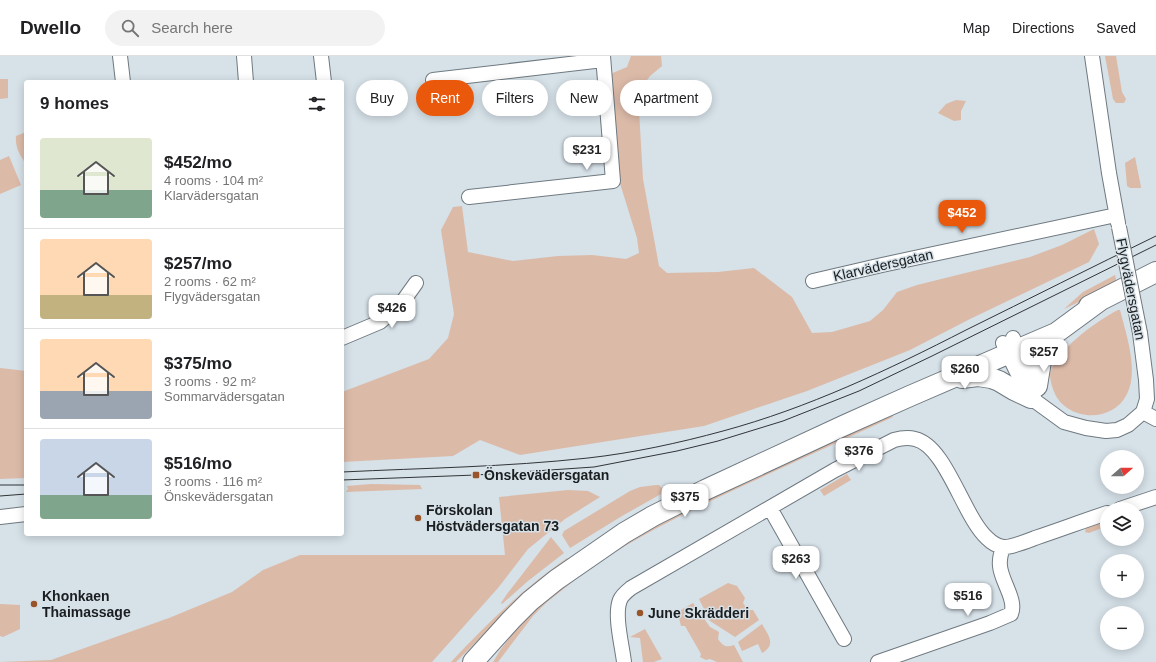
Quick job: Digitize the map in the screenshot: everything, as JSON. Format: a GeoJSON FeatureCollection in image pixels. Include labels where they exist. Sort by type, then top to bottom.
{"type":"FeatureCollection","features":[{"type":"Feature","properties":{"kind":"street"},"geometry":{"type":"LineString","coordinates":[[120,56],[123,80]]}},
{"type":"Feature","properties":{"kind":"street"},"geometry":{"type":"LineString","coordinates":[[244,56],[246,80]]}},
{"type":"Feature","properties":{"kind":"street"},"geometry":{"type":"LineString","coordinates":[[321,56],[324,80]]}},
{"type":"Feature","properties":{"kind":"street","name":"Flygvädersgatan"},"geometry":{"type":"LineString","coordinates":[[1092,56],[1118,221],[1140,334],[1147,399],[1143,412]]}},
{"type":"Feature","properties":{"kind":"street"},"geometry":{"type":"LineString","coordinates":[[433,80],[603,58],[613,181],[469,197]]}},
{"type":"Feature","properties":{"kind":"street","name":"Klarvädersgatan"},"geometry":{"type":"LineString","coordinates":[[813,281],[882,265],[1118,221]]}},
{"type":"Feature","properties":{"kind":"street"},"geometry":{"type":"LineString","coordinates":[[473,662],[510,620],[530,601],[556,580],[624,533],[653,516],[705,490],[948,380],[1010,346],[1156,272]]}},
{"type":"Feature","properties":{"kind":"street"},"geometry":{"type":"LineString","coordinates":[[344,337],[380,322],[401,304],[416,283]]}},
{"type":"Feature","properties":{"kind":"street"},"geometry":{"type":"LineString","coordinates":[[910,396],[946,369],[1010,346],[1056,333],[1101,300]]}},
{"type":"Feature","properties":{"kind":"street"},"geometry":{"type":"LineString","coordinates":[[1037,397],[1041,361],[1046,349],[1056,333]]}},
{"type":"Feature","properties":{"kind":"street"},"geometry":{"type":"LineString","coordinates":[[1010,346],[1023,385],[1054,415],[1064,422],[1086,428],[1106,431],[1117,430],[1128,425],[1143,412],[1156,419]]}},
{"type":"Feature","properties":{"kind":"street"},"geometry":{"type":"LineString","coordinates":[[948,380],[978,376],[991,378],[1014,390],[1037,397]]}},
{"type":"Feature","properties":{"kind":"street"},"geometry":{"type":"LineString","coordinates":[[624,662],[618,612],[621,599],[630,588],[835,470],[894,440],[905,438],[916,439],[925,443],[942,462],[972,520],[980,531],[992,542],[1003,547],[1023,542],[1100,515]]}},
{"type":"Feature","properties":{"kind":"street"},"geometry":{"type":"LineString","coordinates":[[1141,502],[1156,497]]}},
{"type":"Feature","properties":{"kind":"street"},"geometry":{"type":"LineString","coordinates":[[770,508],[844,639]]}},
{"type":"Feature","properties":{"kind":"street"},"geometry":{"type":"LineString","coordinates":[[0,517],[24,514]]}},
{"type":"Feature","properties":{"kind":"street"},"geometry":{"type":"LineString","coordinates":[[878,662],[990,623],[1011,614],[1013,605],[999,565],[1003,547]]}},
{"type":"Feature","properties":{"kind":"shaded area"},"geometry":{"type":"Polygon","coordinates":[[[631,56],[661,56],[662,66],[647,80],[620,80],[620,116],[639,116],[643,179],[659,266],[667,273],[718,272],[754,268],[792,297],[812,333],[832,332],[870,321],[883,310],[897,292],[917,285],[1030,257],[1062,245],[1094,229],[1099,244],[1089,262],[970,319],[910,350],[807,391],[704,426],[520,455],[480,440],[453,456],[344,462],[344,391],[429,359],[448,338],[454,314],[441,230],[453,207],[462,206],[468,252],[513,261],[558,256],[592,255],[626,259],[639,253],[637,238],[618,177],[612,116],[612,80],[608,80],[608,75],[627,67],[631,56]]]}},
{"type":"Feature","properties":{"kind":"shaded area"},"geometry":{"type":"Polygon","coordinates":[[[1105,56],[1116,56],[1122,92],[1126,99],[1124,103],[1116,103],[1113,99],[1105,56]]]}},
{"type":"Feature","properties":{"kind":"shaded area"},"geometry":{"type":"Polygon","coordinates":[[[0,79],[8,79],[8,98],[0,99],[0,79]]]}},
{"type":"Feature","properties":{"kind":"shaded area"},"geometry":{"type":"Polygon","coordinates":[[[956,100],[966,101],[961,111],[961,120],[954,121],[938,113],[946,104],[956,100]]]}},
{"type":"Feature","properties":{"kind":"shaded area"},"geometry":{"type":"Polygon","coordinates":[[[24,133],[24,161],[18,151],[16,136],[24,133]]]}},
{"type":"Feature","properties":{"kind":"shaded area"},"geometry":{"type":"Polygon","coordinates":[[[9,156],[21,185],[0,194],[0,160],[9,156]]]}},
{"type":"Feature","properties":{"kind":"shaded area"},"geometry":{"type":"Polygon","coordinates":[[[1135,157],[1141,188],[1130,188],[1127,186],[1125,163],[1135,157]]]}},
{"type":"Feature","properties":{"kind":"shaded area"},"geometry":{"type":"Polygon","coordinates":[[[1115,275],[1117,284],[1064,309],[1083,292],[1115,275]]]}},
{"type":"Feature","properties":{"kind":"shaded area"},"geometry":{"type":"Polygon","coordinates":[[[1120,310],[1132,363],[1132,374],[1127,394],[1120,404],[1111,411],[1088,415],[1077,413],[1067,408],[1058,400],[1053,389],[1050,374],[1053,365],[1068,346],[1078,337],[1120,310]]]}},
{"type":"Feature","properties":{"kind":"shaded area"},"geometry":{"type":"Polygon","coordinates":[[[0,368],[24,371],[24,478],[0,479],[0,368]]]}},
{"type":"Feature","properties":{"kind":"shaded area"},"geometry":{"type":"Polygon","coordinates":[[[891,413],[893,417],[687,513],[646,534],[587,571],[585,568],[655,524],[891,413]]]}},
{"type":"Feature","properties":{"kind":"shaded area"},"geometry":{"type":"Polygon","coordinates":[[[847,474],[851,480],[824,496],[820,490],[847,474]]]}},
{"type":"Feature","properties":{"kind":"shaded area"},"geometry":{"type":"Polygon","coordinates":[[[371,484],[420,485],[422,489],[346,492],[348,489],[347,486],[371,484]]]}},
{"type":"Feature","properties":{"kind":"shaded area"},"geometry":{"type":"Polygon","coordinates":[[[659,485],[662,488],[663,492],[661,494],[570,548],[562,535],[564,531],[630,491],[640,487],[659,485]]]}},
{"type":"Feature","properties":{"kind":"shaded area"},"geometry":{"type":"Polygon","coordinates":[[[568,490],[588,491],[600,497],[565,519],[528,549],[498,588],[432,662],[0,662],[51,660],[169,618],[232,592],[263,570],[300,555],[505,555],[499,497],[568,490]]]}},
{"type":"Feature","properties":{"kind":"shaded area"},"geometry":{"type":"Polygon","coordinates":[[[1100,523],[1100,529],[1089,533],[1085,532],[1086,528],[1100,523]]]}},
{"type":"Feature","properties":{"kind":"shaded area"},"geometry":{"type":"Polygon","coordinates":[[[551,537],[564,553],[528,581],[502,604],[501,603],[507,594],[551,537]]]}},
{"type":"Feature","properties":{"kind":"shaded area"},"geometry":{"type":"Polygon","coordinates":[[[567,558],[569,561],[512,606],[456,662],[451,662],[506,607],[536,581],[567,558]]]}},
{"type":"Feature","properties":{"kind":"shaded area"},"geometry":{"type":"Polygon","coordinates":[[[581,575],[546,603],[533,616],[498,662],[493,662],[521,623],[548,596],[581,575]]]}},
{"type":"Feature","properties":{"kind":"shaded area"},"geometry":{"type":"Polygon","coordinates":[[[728,583],[737,586],[745,598],[743,603],[748,610],[753,610],[759,620],[735,637],[710,621],[699,599],[728,583]]]}},
{"type":"Feature","properties":{"kind":"shaded area"},"geometry":{"type":"Polygon","coordinates":[[[693,603],[710,627],[719,632],[718,639],[723,645],[734,645],[743,662],[717,662],[700,657],[701,654],[685,626],[681,626],[679,618],[681,610],[693,603]]]}},
{"type":"Feature","properties":{"kind":"shaded area"},"geometry":{"type":"Polygon","coordinates":[[[0,604],[20,605],[20,629],[3,637],[0,636],[0,604]]]}},
{"type":"Feature","properties":{"kind":"shaded area"},"geometry":{"type":"Polygon","coordinates":[[[762,624],[770,640],[767,650],[762,653],[758,644],[742,651],[738,642],[762,624]]]}},
{"type":"Feature","properties":{"kind":"shaded area"},"geometry":{"type":"Polygon","coordinates":[[[645,629],[662,659],[654,662],[643,662],[640,638],[630,637],[645,629]]]}},
{"type":"Feature","properties":{"kind":"tram line"},"geometry":{"type":"LineString","coordinates":[[344,472],[496,465],[588,458],[690,440],[755,422],[847,387],[937,345],[1156,236]]}},
{"type":"Feature","properties":{"kind":"tram line"},"geometry":{"type":"LineString","coordinates":[[344,480],[476,475],[594,467],[677,451],[718,441],[783,421],[859,391],[1156,245]]}},
{"type":"Feature","properties":{"kind":"tram line"},"geometry":{"type":"LineString","coordinates":[[0,485],[24,485]]}},
{"type":"Feature","properties":{"kind":"tram line"},"geometry":{"type":"LineString","coordinates":[[0,496],[24,494]]}},
{"type":"Feature","properties":{"kind":"place","name":"Önskevädersgatan"},"geometry":{"type":"Point","coordinates":[476,475]}},
{"type":"Feature","properties":{"kind":"place","name":"Förskolan Höstvädersgatan 73"},"geometry":{"type":"Point","coordinates":[418,518]}},
{"type":"Feature","properties":{"kind":"place","name":"Khonkaen Thaimassage"},"geometry":{"type":"Point","coordinates":[34,604]}},
{"type":"Feature","properties":{"kind":"place","name":"June Skrädderi"},"geometry":{"type":"Point","coordinates":[640,613]}}]}
